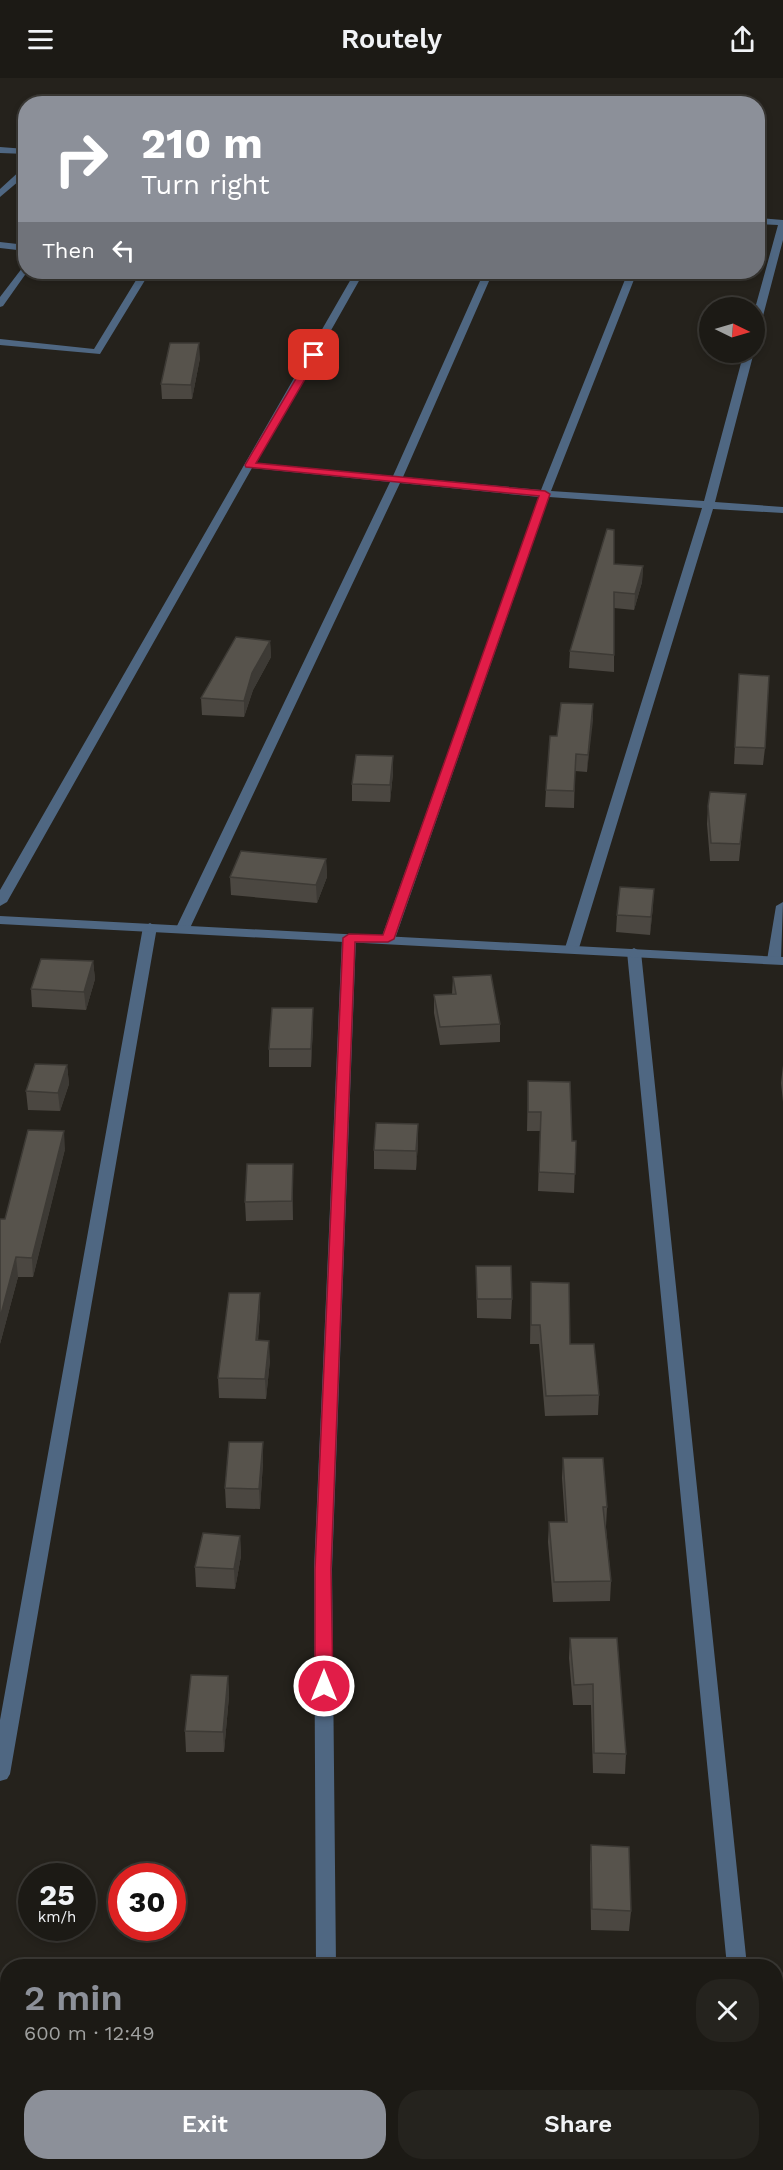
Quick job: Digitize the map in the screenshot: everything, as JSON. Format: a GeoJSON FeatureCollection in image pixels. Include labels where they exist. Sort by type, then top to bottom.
{"type":"FeatureCollection","features":[{"type":"Feature","properties":{"kind":"street"},"geometry":{"type":"LineString","coordinates":[[0,150],[18,151]]}},
{"type":"Feature","properties":{"kind":"street"},"geometry":{"type":"LineString","coordinates":[[0,194],[18,177]]}},
{"type":"Feature","properties":{"kind":"street"},"geometry":{"type":"LineString","coordinates":[[763,297],[783,223],[765,222]]}},
{"type":"Feature","properties":{"kind":"street"},"geometry":{"type":"LineString","coordinates":[[0,245],[18,247]]}},
{"type":"Feature","properties":{"kind":"street"},"geometry":{"type":"LineString","coordinates":[[0,304],[18,278]]}},
{"type":"Feature","properties":{"kind":"street"},"geometry":{"type":"LineString","coordinates":[[0,342],[97,352],[141,279]]}},
{"type":"Feature","properties":{"kind":"street"},"geometry":{"type":"LineString","coordinates":[[0,902],[355,279]]}},
{"type":"Feature","properties":{"kind":"street"},"geometry":{"type":"LineString","coordinates":[[183,928],[396,481],[485,279]]}},
{"type":"Feature","properties":{"kind":"street"},"geometry":{"type":"LineString","coordinates":[[388,939],[545,494],[630,279]]}},
{"type":"Feature","properties":{"kind":"street"},"geometry":{"type":"LineString","coordinates":[[572,948],[709,504],[746,363]]}},
{"type":"Feature","properties":{"kind":"street"},"geometry":{"type":"LineString","coordinates":[[249,465],[545,494],[783,510]]}},
{"type":"Feature","properties":{"kind":"street"},"geometry":{"type":"LineString","coordinates":[[0,920],[572,948],[778,961],[783,906]]}},
{"type":"Feature","properties":{"kind":"street"},"geometry":{"type":"LineString","coordinates":[[0,1774],[150,927]]}},
{"type":"Feature","properties":{"kind":"street"},"geometry":{"type":"LineString","coordinates":[[326,1959],[323,1569],[349,938]]}},
{"type":"Feature","properties":{"kind":"street"},"geometry":{"type":"LineString","coordinates":[[634,952],[736,1959]]}},
{"type":"Feature","properties":{"kind":"building"},"geometry":{"type":"Polygon","coordinates":[[[170,343],[199,343],[191,385],[161,384],[170,343]]]}},
{"type":"Feature","properties":{"kind":"building"},"geometry":{"type":"Polygon","coordinates":[[[607,529],[614,530],[614,564],[643,566],[635,594],[614,592],[614,655],[570,651],[607,529]]]}},
{"type":"Feature","properties":{"kind":"building"},"geometry":{"type":"Polygon","coordinates":[[[236,637],[270,641],[252,673],[244,701],[201,698],[236,637]]]}},
{"type":"Feature","properties":{"kind":"building"},"geometry":{"type":"Polygon","coordinates":[[[739,674],[769,676],[765,748],[735,747],[739,674]]]}},
{"type":"Feature","properties":{"kind":"building"},"geometry":{"type":"Polygon","coordinates":[[[561,703],[593,704],[588,755],[576,754],[574,791],[546,790],[550,736],[557,736],[561,703]]]}},
{"type":"Feature","properties":{"kind":"building"},"geometry":{"type":"Polygon","coordinates":[[[356,755],[393,756],[390,785],[352,784],[356,755]]]}},
{"type":"Feature","properties":{"kind":"building"},"geometry":{"type":"Polygon","coordinates":[[[710,792],[746,794],[740,844],[711,843],[708,806],[710,792]]]}},
{"type":"Feature","properties":{"kind":"building"},"geometry":{"type":"Polygon","coordinates":[[[241,851],[326,859],[316,885],[230,877],[241,851]]]}},
{"type":"Feature","properties":{"kind":"building"},"geometry":{"type":"Polygon","coordinates":[[[620,887],[654,889],[651,917],[617,915],[620,887]]]}},
{"type":"Feature","properties":{"kind":"building"},"geometry":{"type":"Polygon","coordinates":[[[41,959],[93,961],[84,992],[31,989],[41,959]]]}},
{"type":"Feature","properties":{"kind":"building"},"geometry":{"type":"Polygon","coordinates":[[[491,975],[500,1024],[440,1027],[434,995],[456,994],[453,977],[491,975]]]}},
{"type":"Feature","properties":{"kind":"building"},"geometry":{"type":"Polygon","coordinates":[[[272,1008],[313,1008],[311,1049],[269,1049],[272,1008]]]}},
{"type":"Feature","properties":{"kind":"building"},"geometry":{"type":"Polygon","coordinates":[[[35,1064],[67,1065],[58,1093],[26,1091],[35,1064]]]}},
{"type":"Feature","properties":{"kind":"building"},"geometry":{"type":"Polygon","coordinates":[[[528,1081],[570,1082],[572,1141],[576,1141],[575,1174],[539,1172],[541,1112],[528,1112],[528,1081]]]}},
{"type":"Feature","properties":{"kind":"building"},"geometry":{"type":"Polygon","coordinates":[[[376,1123],[418,1124],[416,1151],[374,1150],[376,1123]]]}},
{"type":"Feature","properties":{"kind":"building"},"geometry":{"type":"Polygon","coordinates":[[[28,1130],[64,1131],[32,1258],[16,1257],[0,1318],[0,1219],[5,1219],[28,1130]]]}},
{"type":"Feature","properties":{"kind":"building"},"geometry":{"type":"Polygon","coordinates":[[[247,1164],[293,1164],[292,1201],[245,1202],[247,1164]]]}},
{"type":"Feature","properties":{"kind":"building"},"geometry":{"type":"Polygon","coordinates":[[[476,1266],[511,1266],[512,1299],[477,1299],[476,1266]]]}},
{"type":"Feature","properties":{"kind":"building"},"geometry":{"type":"Polygon","coordinates":[[[531,1282],[569,1283],[570,1344],[594,1344],[599,1395],[546,1396],[540,1325],[531,1325],[531,1282]]]}},
{"type":"Feature","properties":{"kind":"building"},"geometry":{"type":"Polygon","coordinates":[[[229,1293],[260,1293],[256,1340],[269,1341],[265,1379],[218,1378],[229,1293]]]}},
{"type":"Feature","properties":{"kind":"building"},"geometry":{"type":"Polygon","coordinates":[[[229,1442],[263,1442],[259,1489],[225,1488],[229,1442]]]}},
{"type":"Feature","properties":{"kind":"building"},"geometry":{"type":"Polygon","coordinates":[[[563,1458],[603,1458],[607,1507],[603,1507],[611,1581],[554,1582],[549,1522],[567,1522],[563,1458]]]}},
{"type":"Feature","properties":{"kind":"building"},"geometry":{"type":"Polygon","coordinates":[[[203,1533],[240,1536],[234,1569],[195,1567],[203,1533]]]}},
{"type":"Feature","properties":{"kind":"building"},"geometry":{"type":"Polygon","coordinates":[[[570,1638],[617,1638],[626,1754],[594,1753],[593,1684],[574,1685],[570,1638]]]}},
{"type":"Feature","properties":{"kind":"building"},"geometry":{"type":"Polygon","coordinates":[[[191,1675],[228,1676],[223,1732],[185,1731],[191,1675]]]}},
{"type":"Feature","properties":{"kind":"building"},"geometry":{"type":"Polygon","coordinates":[[[591,1845],[629,1847],[631,1911],[592,1909],[591,1845]]]}},
{"type":"Feature","properties":{"kind":"route"},"geometry":{"type":"LineString","coordinates":[[314,355],[249,465],[545,494],[388,939],[349,938],[323,1569],[324,1686]]}}]}
